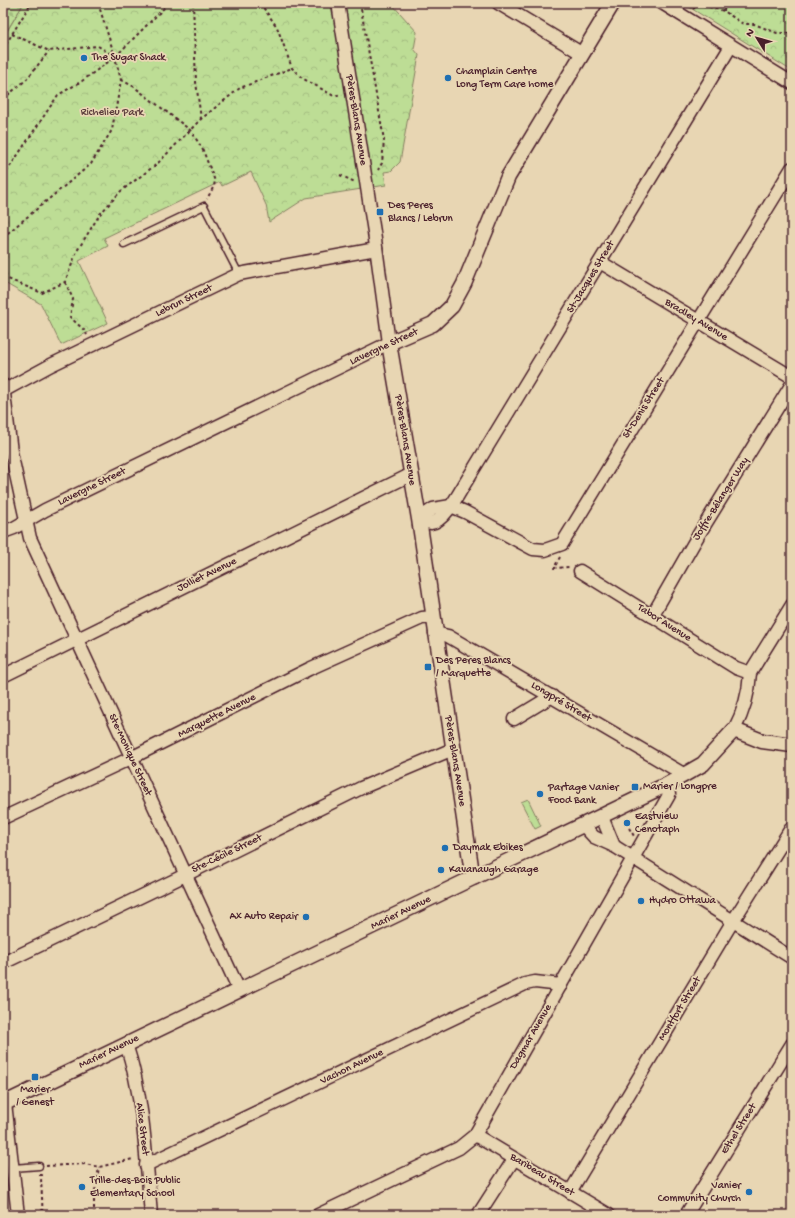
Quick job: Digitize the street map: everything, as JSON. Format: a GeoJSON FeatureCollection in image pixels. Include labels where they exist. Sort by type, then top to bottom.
{"type":"FeatureCollection","features":[{"type":"Feature","properties":{"kind":"street","name":"Pères-Blancs Avenue"},"geometry":{"type":"LineString","coordinates":[[338,3],[389,343],[410,474],[419,519],[471,866],[476,877]]}},
{"type":"Feature","properties":{"kind":"street"},"geometry":{"type":"LineString","coordinates":[[498,3],[581,54]]}},
{"type":"Feature","properties":{"kind":"street","name":"Lavergne Street"},"geometry":{"type":"LineString","coordinates":[[3,532],[14,528],[27,519],[389,343],[433,324],[452,306],[464,284],[508,177],[613,3]]}},
{"type":"Feature","properties":{"kind":"street"},"geometry":{"type":"LineString","coordinates":[[662,3],[792,83]]}},
{"type":"Feature","properties":{"kind":"street","name":"St-Jacques Street"},"geometry":{"type":"LineString","coordinates":[[419,519],[431,523],[437,520],[450,506],[731,46]]}},
{"type":"Feature","properties":{"kind":"street","name":"St-Denis Street"},"geometry":{"type":"LineString","coordinates":[[450,506],[465,512],[533,549],[545,550],[562,544],[792,168]]}},
{"type":"Feature","properties":{"kind":"street","name":"Lebrun Street"},"geometry":{"type":"LineString","coordinates":[[4,387],[239,274],[376,249]]}},
{"type":"Feature","properties":{"kind":"street","name":"Bradley Avenue"},"geometry":{"type":"LineString","coordinates":[[600,262],[792,377]]}},
{"type":"Feature","properties":{"kind":"street","name":"Joffre-Bélanger Way"},"geometry":{"type":"LineString","coordinates":[[652,616],[699,534],[792,384]]}},
{"type":"Feature","properties":{"kind":"street","name":"Ste-Monique Street"},"geometry":{"type":"LineString","coordinates":[[4,387],[11,452],[30,538],[239,990]]}},
{"type":"Feature","properties":{"kind":"street","name":"Jolliet Avenue"},"geometry":{"type":"LineString","coordinates":[[3,676],[410,474]]}},
{"type":"Feature","properties":{"kind":"street","name":"Tabor Avenue"},"geometry":{"type":"LineString","coordinates":[[580,571],[736,668],[750,673]]}},
{"type":"Feature","properties":{"kind":"street"},"geometry":{"type":"LineString","coordinates":[[792,605],[750,673],[749,684],[740,719],[734,730],[762,741],[792,745]]}},
{"type":"Feature","properties":{"kind":"street","name":"Marquette Avenue"},"geometry":{"type":"LineString","coordinates":[[3,818],[131,758],[309,670],[422,618],[433,617]]}},
{"type":"Feature","properties":{"kind":"street","name":"Longpré Street"},"geometry":{"type":"LineString","coordinates":[[435,633],[448,636],[685,775]]}},
{"type":"Feature","properties":{"kind":"street"},"geometry":{"type":"LineString","coordinates":[[514,719],[552,696]]}},
{"type":"Feature","properties":{"kind":"street","name":"Marier Avenue"},"geometry":{"type":"LineString","coordinates":[[4,1104],[668,784],[703,764],[734,730]]}},
{"type":"Feature","properties":{"kind":"street","name":"Ste-Cécile Street"},"geometry":{"type":"LineString","coordinates":[[3,963],[186,875],[361,788],[453,749]]}},
{"type":"Feature","properties":{"kind":"street","name":"Dagmar Avenue"},"geometry":{"type":"LineString","coordinates":[[318,1215],[459,1148],[475,1135],[634,859],[669,795],[668,784]]}},
{"type":"Feature","properties":{"kind":"street"},"geometry":{"type":"LineString","coordinates":[[602,817],[614,846]]}},
{"type":"Feature","properties":{"kind":"street"},"geometry":{"type":"LineString","coordinates":[[583,826],[594,836],[614,846],[792,958]]}},
{"type":"Feature","properties":{"kind":"street","name":"Montfort Street"},"geometry":{"type":"LineString","coordinates":[[570,1192],[733,921],[792,827]]}},
{"type":"Feature","properties":{"kind":"street","name":"Vachon Avenue"},"geometry":{"type":"LineString","coordinates":[[146,1165],[525,984],[535,982],[561,985]]}},
{"type":"Feature","properties":{"kind":"street","name":"Alice Street"},"geometry":{"type":"LineString","coordinates":[[126,1044],[132,1060],[142,1118],[152,1215]]}},
{"type":"Feature","properties":{"kind":"street","name":"Ethel Street"},"geometry":{"type":"LineString","coordinates":[[686,1215],[792,1044]]}},
{"type":"Feature","properties":{"kind":"street"},"geometry":{"type":"LineString","coordinates":[[4,1104],[18,1215]]}},
{"type":"Feature","properties":{"kind":"street","name":"Baribeau Street"},"geometry":{"type":"LineString","coordinates":[[475,1135],[609,1215]]}},
{"type":"Feature","properties":{"kind":"street"},"geometry":{"type":"LineString","coordinates":[[478,1215],[514,1159]]}},
{"type":"Feature","properties":{"kind":"lane"},"geometry":{"type":"LineString","coordinates":[[124,244],[204,206],[239,274]]}},
{"type":"Feature","properties":{"kind":"lane"},"geometry":{"type":"LineString","coordinates":[[13,1168],[39,1166]]}},
{"type":"Feature","properties":{"kind":"path"},"geometry":{"type":"LineString","coordinates":[[3,48],[31,3]]}},
{"type":"Feature","properties":{"kind":"path"},"geometry":{"type":"LineString","coordinates":[[3,237],[91,164],[112,130],[121,80],[98,3]]}},
{"type":"Feature","properties":{"kind":"path"},"geometry":{"type":"LineString","coordinates":[[3,177],[58,95],[82,81],[115,57],[169,3]]}},
{"type":"Feature","properties":{"kind":"path"},"geometry":{"type":"LineString","coordinates":[[193,3],[196,82],[201,119]]}},
{"type":"Feature","properties":{"kind":"path"},"geometry":{"type":"LineString","coordinates":[[260,3],[277,27],[292,68],[302,78],[334,96],[352,92]]}},
{"type":"Feature","properties":{"kind":"path"},"geometry":{"type":"LineString","coordinates":[[360,3],[384,140],[382,163],[378,170]]}},
{"type":"Feature","properties":{"kind":"path"},"geometry":{"type":"LineString","coordinates":[[682,15],[700,3],[724,11],[743,24],[754,24],[777,33],[792,33]]}},
{"type":"Feature","properties":{"kind":"path"},"geometry":{"type":"LineString","coordinates":[[724,11],[725,3]]}},
{"type":"Feature","properties":{"kind":"path"},"geometry":{"type":"LineString","coordinates":[[12,34],[49,51],[98,46],[115,57]]}},
{"type":"Feature","properties":{"kind":"path"},"geometry":{"type":"LineString","coordinates":[[3,99],[26,80],[49,51]]}},
{"type":"Feature","properties":{"kind":"path"},"geometry":{"type":"LineString","coordinates":[[3,277],[42,293],[65,282],[77,251],[100,214],[121,191],[157,164],[201,119],[240,88],[292,68]]}},
{"type":"Feature","properties":{"kind":"path"},"geometry":{"type":"LineString","coordinates":[[121,80],[133,86],[190,130],[202,148],[215,181],[204,206]]}},
{"type":"Feature","properties":{"kind":"path"},"geometry":{"type":"LineString","coordinates":[[340,175],[360,185],[366,186]]}},
{"type":"Feature","properties":{"kind":"path"},"geometry":{"type":"LineString","coordinates":[[65,282],[73,299],[70,317],[84,331]]}},
{"type":"Feature","properties":{"kind":"path"},"geometry":{"type":"LineString","coordinates":[[558,560],[554,568],[577,566],[580,571]]}},
{"type":"Feature","properties":{"kind":"path"},"geometry":{"type":"LineString","coordinates":[[39,1166],[85,1164],[99,1167],[133,1159]]}},
{"type":"Feature","properties":{"kind":"path"},"geometry":{"type":"LineString","coordinates":[[94,1215],[94,1197],[99,1167]]}},
{"type":"Feature","properties":{"kind":"path"},"geometry":{"type":"LineString","coordinates":[[34,1175],[41,1175],[41,1192],[44,1203],[42,1215]]}},
{"type":"Feature","properties":{"kind":"green space"},"geometry":{"type":"Polygon","coordinates":[[[3,3],[24,3],[3,37],[3,3]]]}},
{"type":"Feature","properties":{"kind":"green space","name":"Richelieu Park"},"geometry":{"type":"Polygon","coordinates":[[[24,3],[391,3],[417,32],[414,49],[419,55],[400,162],[391,171],[384,172],[386,185],[306,198],[269,222],[266,205],[251,172],[222,186],[220,182],[104,238],[108,246],[79,261],[108,323],[61,345],[41,304],[3,282],[3,38],[24,3]]]}},
{"type":"Feature","properties":{"kind":"green space"},"geometry":{"type":"Polygon","coordinates":[[[691,3],[792,3],[792,71],[689,7],[691,3]]]}},
{"type":"Feature","properties":{"kind":"green space"},"geometry":{"type":"Polygon","coordinates":[[[528,799],[541,826],[535,829],[521,802],[528,799]]]}},
{"type":"Feature","properties":{"kind":"place","name":"The Sugar Shack"},"geometry":{"type":"Point","coordinates":[84,58]}},
{"type":"Feature","properties":{"kind":"place","name":"Champlain Centre Long Term Care home"},"geometry":{"type":"Point","coordinates":[448,78]}},
{"type":"Feature","properties":{"kind":"place","name":"Des Peres Blancs / Lebrun"},"geometry":{"type":"Point","coordinates":[380,212]}},
{"type":"Feature","properties":{"kind":"place","name":"Des Peres Blancs / Marquette"},"geometry":{"type":"Point","coordinates":[428,667]}},
{"type":"Feature","properties":{"kind":"place","name":"Marier / Longpre"},"geometry":{"type":"Point","coordinates":[635,787]}},
{"type":"Feature","properties":{"kind":"place","name":"Partage Vanier Food Bank"},"geometry":{"type":"Point","coordinates":[540,794]}},
{"type":"Feature","properties":{"kind":"place","name":"Eastview Cenotaph"},"geometry":{"type":"Point","coordinates":[627,823]}},
{"type":"Feature","properties":{"kind":"place","name":"Daymak Ebikes"},"geometry":{"type":"Point","coordinates":[445,848]}},
{"type":"Feature","properties":{"kind":"place","name":"Kavanaugh Garage"},"geometry":{"type":"Point","coordinates":[441,870]}},
{"type":"Feature","properties":{"kind":"place","name":"Hydro Ottawa"},"geometry":{"type":"Point","coordinates":[641,901]}},
{"type":"Feature","properties":{"kind":"place","name":"Ax Auto Repair"},"geometry":{"type":"Point","coordinates":[306,917]}},
{"type":"Feature","properties":{"kind":"place","name":"Marier / Genest"},"geometry":{"type":"Point","coordinates":[35,1077]}},
{"type":"Feature","properties":{"kind":"place","name":"Trille-des-Bois Public Elementary School"},"geometry":{"type":"Point","coordinates":[82,1187]}},
{"type":"Feature","properties":{"kind":"place","name":"Vanier Community Church"},"geometry":{"type":"Point","coordinates":[749,1192]}}]}
